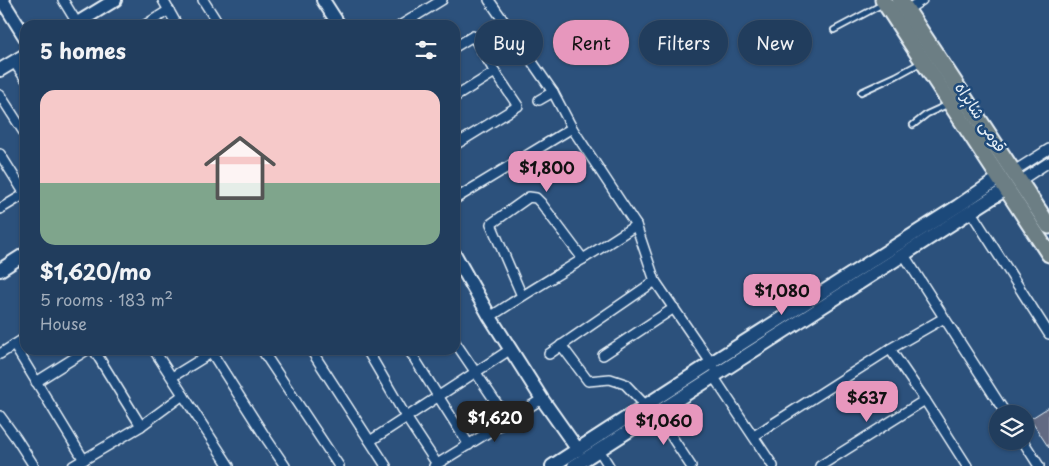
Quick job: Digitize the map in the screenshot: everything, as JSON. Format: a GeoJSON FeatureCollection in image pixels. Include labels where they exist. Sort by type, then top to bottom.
{"type":"FeatureCollection","features":[{"type":"Feature","properties":{"kind":"highway","name":"قومی شاہراہ"},"geometry":{"type":"LineString","coordinates":[[894,3],[924,61],[950,104],[1049,254]]}},
{"type":"Feature","properties":{"kind":"highway","name":"قومی شاہراہ"},"geometry":{"type":"LineString","coordinates":[[894,3],[1017,176],[1049,226]]}},
{"type":"Feature","properties":{"kind":"street"},"geometry":{"type":"LineString","coordinates":[[2,0],[20,29]]}},
{"type":"Feature","properties":{"kind":"street"},"geometry":{"type":"LineString","coordinates":[[63,0],[74,20]]}},
{"type":"Feature","properties":{"kind":"street"},"geometry":{"type":"LineString","coordinates":[[82,20],[115,0]]}},
{"type":"Feature","properties":{"kind":"street"},"geometry":{"type":"LineString","coordinates":[[163,0],[174,20]]}},
{"type":"Feature","properties":{"kind":"street"},"geometry":{"type":"LineString","coordinates":[[203,0],[216,20]]}},
{"type":"Feature","properties":{"kind":"street"},"geometry":{"type":"LineString","coordinates":[[322,0],[336,20]]}},
{"type":"Feature","properties":{"kind":"street"},"geometry":{"type":"LineString","coordinates":[[409,20],[442,0]]}},
{"type":"Feature","properties":{"kind":"street"},"geometry":{"type":"LineString","coordinates":[[489,0],[553,92],[572,128],[636,225],[656,281],[773,466]]}},
{"type":"Feature","properties":{"kind":"street"},"geometry":{"type":"LineString","coordinates":[[894,3],[922,0]]}},
{"type":"Feature","properties":{"kind":"street"},"geometry":{"type":"LineString","coordinates":[[153,20],[169,10]]}},
{"type":"Feature","properties":{"kind":"street"},"geometry":{"type":"LineString","coordinates":[[460,44],[473,36],[518,106],[460,143]]}},
{"type":"Feature","properties":{"kind":"street"},"geometry":{"type":"LineString","coordinates":[[0,70],[20,58]]}},
{"type":"Feature","properties":{"kind":"street"},"geometry":{"type":"LineString","coordinates":[[460,94],[495,72]]}},
{"type":"Feature","properties":{"kind":"street"},"geometry":{"type":"LineString","coordinates":[[539,100],[553,92]]}},
{"type":"Feature","properties":{"kind":"street"},"geometry":{"type":"LineString","coordinates":[[0,95],[20,126]]}},
{"type":"Feature","properties":{"kind":"street"},"geometry":{"type":"LineString","coordinates":[[460,195],[572,128]]}},
{"type":"Feature","properties":{"kind":"street"},"geometry":{"type":"LineString","coordinates":[[1017,176],[1049,149]]}},
{"type":"Feature","properties":{"kind":"street"},"geometry":{"type":"LineString","coordinates":[[0,154],[20,186]]}},
{"type":"Feature","properties":{"kind":"street"},"geometry":{"type":"LineString","coordinates":[[1017,176],[1049,162]]}},
{"type":"Feature","properties":{"kind":"street"},"geometry":{"type":"LineString","coordinates":[[752,344],[904,255],[970,212],[1002,184]]}},
{"type":"Feature","properties":{"kind":"street"},"geometry":{"type":"LineString","coordinates":[[574,466],[652,411],[958,206],[1002,184]]}},
{"type":"Feature","properties":{"kind":"street"},"geometry":{"type":"LineString","coordinates":[[0,209],[20,197]]}},
{"type":"Feature","properties":{"kind":"street"},"geometry":{"type":"LineString","coordinates":[[522,296],[491,224],[529,197],[536,198],[541,203],[583,259]]}},
{"type":"Feature","properties":{"kind":"street"},"geometry":{"type":"LineString","coordinates":[[970,212],[1049,334]]}},
{"type":"Feature","properties":{"kind":"street"},"geometry":{"type":"LineString","coordinates":[[490,317],[604,247],[636,225]]}},
{"type":"Feature","properties":{"kind":"street"},"geometry":{"type":"LineString","coordinates":[[904,255],[1000,405]]}},
{"type":"Feature","properties":{"kind":"street"},"geometry":{"type":"LineString","coordinates":[[0,270],[20,257]]}},
{"type":"Feature","properties":{"kind":"street"},"geometry":{"type":"LineString","coordinates":[[460,264],[510,349],[578,450]]}},
{"type":"Feature","properties":{"kind":"street"},"geometry":{"type":"LineString","coordinates":[[549,354],[656,281]]}},
{"type":"Feature","properties":{"kind":"street"},"geometry":{"type":"LineString","coordinates":[[603,355],[674,308]]}},
{"type":"Feature","properties":{"kind":"street"},"geometry":{"type":"LineString","coordinates":[[754,436],[890,349],[944,318]]}},
{"type":"Feature","properties":{"kind":"street"},"geometry":{"type":"LineString","coordinates":[[0,354],[20,341]]}},
{"type":"Feature","properties":{"kind":"street"},"geometry":{"type":"LineString","coordinates":[[14,345],[84,460]]}},
{"type":"Feature","properties":{"kind":"street"},"geometry":{"type":"LineString","coordinates":[[561,345],[588,381],[610,379],[629,387],[652,411],[691,466]]}},
{"type":"Feature","properties":{"kind":"street"},"geometry":{"type":"LineString","coordinates":[[370,441],[510,349]]}},
{"type":"Feature","properties":{"kind":"street"},"geometry":{"type":"LineString","coordinates":[[890,349],[967,466]]}},
{"type":"Feature","properties":{"kind":"street"},"geometry":{"type":"LineString","coordinates":[[460,350],[508,420]]}},
{"type":"Feature","properties":{"kind":"street"},"geometry":{"type":"LineString","coordinates":[[36,382],[79,355]]}},
{"type":"Feature","properties":{"kind":"street"},"geometry":{"type":"LineString","coordinates":[[97,355],[141,426]]}},
{"type":"Feature","properties":{"kind":"street"},"geometry":{"type":"LineString","coordinates":[[157,355],[229,466]]}},
{"type":"Feature","properties":{"kind":"street"},"geometry":{"type":"LineString","coordinates":[[172,377],[207,355]]}},
{"type":"Feature","properties":{"kind":"street"},"geometry":{"type":"LineString","coordinates":[[216,355],[285,466]]}},
{"type":"Feature","properties":{"kind":"street"},"geometry":{"type":"LineString","coordinates":[[269,355],[339,466]]}},
{"type":"Feature","properties":{"kind":"street"},"geometry":{"type":"LineString","coordinates":[[313,355],[386,466]]}},
{"type":"Feature","properties":{"kind":"street"},"geometry":{"type":"LineString","coordinates":[[370,355],[435,465],[542,399]]}},
{"type":"Feature","properties":{"kind":"street"},"geometry":{"type":"LineString","coordinates":[[412,355],[469,444]]}},
{"type":"Feature","properties":{"kind":"street"},"geometry":{"type":"LineString","coordinates":[[73,466],[141,426],[183,395]]}},
{"type":"Feature","properties":{"kind":"street"},"geometry":{"type":"LineString","coordinates":[[820,466],[925,400]]}},
{"type":"Feature","properties":{"kind":"street"},"geometry":{"type":"LineString","coordinates":[[552,466],[652,411]]}},
{"type":"Feature","properties":{"kind":"street"},"geometry":{"type":"LineString","coordinates":[[0,416],[34,466]]}},
{"type":"Feature","properties":{"kind":"street"},"geometry":{"type":"LineString","coordinates":[[599,450],[609,466]]}},
{"type":"Feature","properties":{"kind":"street"},"geometry":{"type":"LineString","coordinates":[[1028,450],[1038,466]]}},
{"type":"Feature","properties":{"kind":"street"},"geometry":{"type":"LineString","coordinates":[[834,458],[840,466]]}},
{"type":"Feature","properties":{"kind":"lane"},"geometry":{"type":"LineString","coordinates":[[834,30],[894,3]]}},
{"type":"Feature","properties":{"kind":"lane"},"geometry":{"type":"LineString","coordinates":[[861,92],[924,61]]}},
{"type":"Feature","properties":{"kind":"lane"},"geometry":{"type":"LineString","coordinates":[[913,125],[928,114],[950,104]]}},
{"type":"Feature","properties":{"kind":"building"},"geometry":{"type":"Polygon","coordinates":[[[1049,407],[1049,448],[1034,425],[1034,416],[1049,407]]]}}]}
